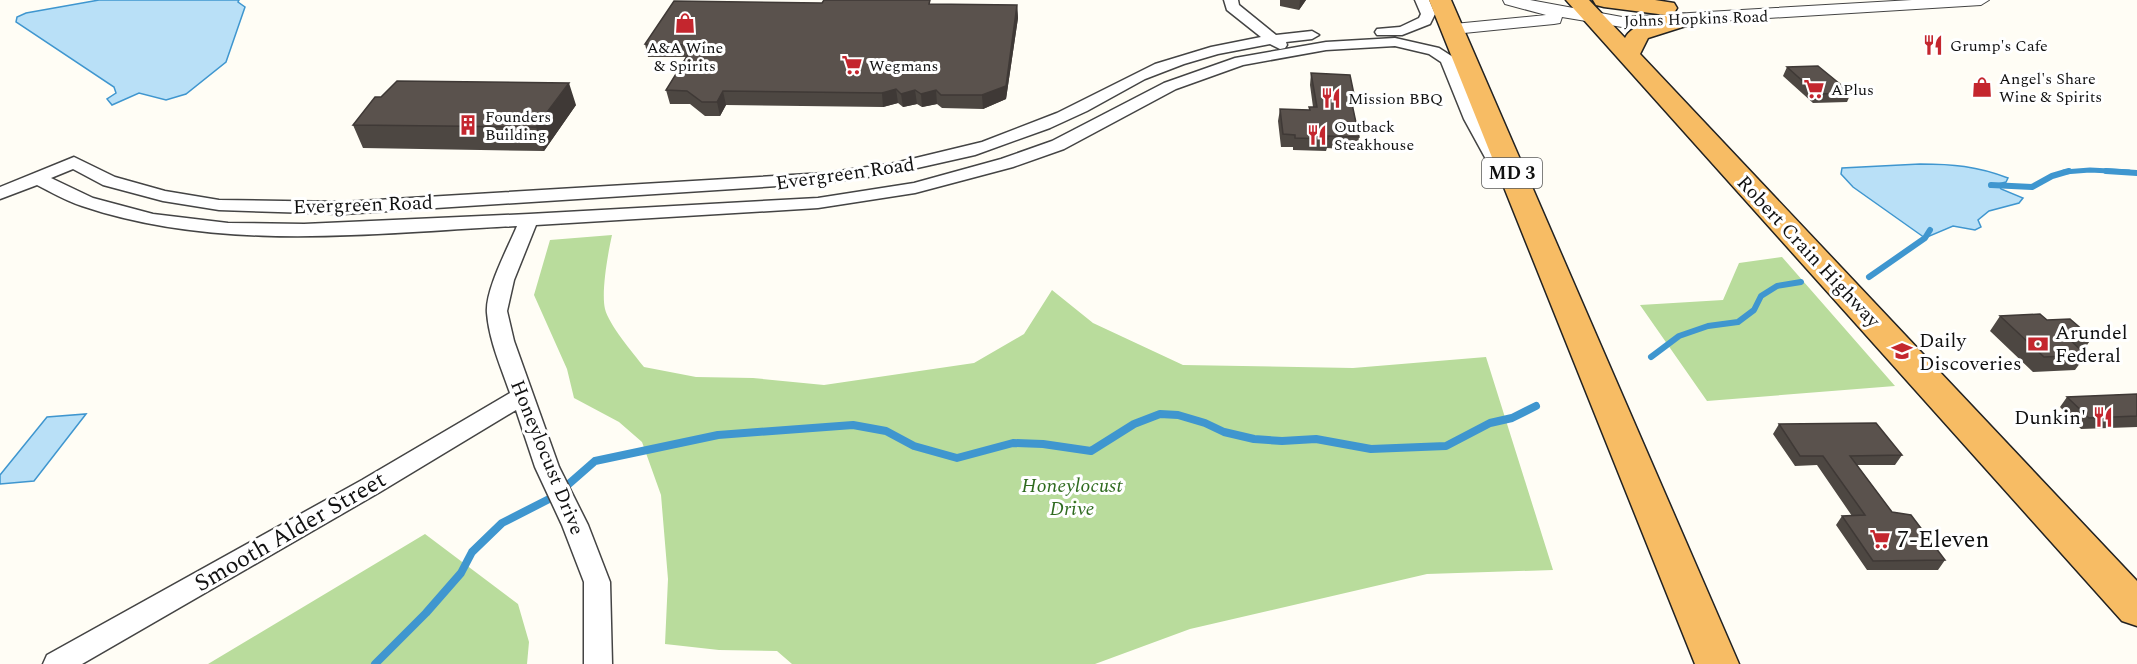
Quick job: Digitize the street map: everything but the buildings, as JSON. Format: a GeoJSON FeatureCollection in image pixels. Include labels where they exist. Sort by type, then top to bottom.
{"type":"FeatureCollection","features":[{"type":"Feature","properties":{"kind":"highway","name":"MD 3"},"geometry":{"type":"LineString","coordinates":[[1440,0],[1717,664]]}},
{"type":"Feature","properties":{"kind":"highway"},"geometry":{"type":"LineString","coordinates":[[1590,6],[1674,14]]}},
{"type":"Feature","properties":{"kind":"highway","name":"Robert Crain Highway"},"geometry":{"type":"LineString","coordinates":[[1590,6],[1628,54],[2137,609]]}},
{"type":"Feature","properties":{"kind":"highway"},"geometry":{"type":"LineString","coordinates":[[1628,54],[1638,34],[1674,14]]}},
{"type":"Feature","properties":{"kind":"street"},"geometry":{"type":"LineString","coordinates":[[1231,0],[1232,7],[1274,38],[1287,52]]}},
{"type":"Feature","properties":{"kind":"street","name":"Evergreen Road"},"geometry":{"type":"LineString","coordinates":[[1402,32],[1425,21],[1428,14],[1422,0]]}},
{"type":"Feature","properties":{"kind":"street"},"geometry":{"type":"LineString","coordinates":[[1511,0],[1548,10],[1590,6]]}},
{"type":"Feature","properties":{"kind":"street","name":"Johns Hopkins Road"},"geometry":{"type":"LineString","coordinates":[[1674,14],[1758,0]]}},
{"type":"Feature","properties":{"kind":"street","name":"Johns Hopkins Road"},"geometry":{"type":"LineString","coordinates":[[1674,14],[1981,0]]}},
{"type":"Feature","properties":{"kind":"street"},"geometry":{"type":"LineString","coordinates":[[1454,29],[1528,20],[1590,6]]}},
{"type":"Feature","properties":{"kind":"street","name":"Evergreen Road"},"geometry":{"type":"LineString","coordinates":[[0,194],[75,162],[109,181],[163,196],[219,205],[296,208],[343,208],[790,182],[869,173],[932,161],[987,146],[1035,129],[1081,108],[1158,67],[1213,49],[1274,38],[1454,29]]}},
{"type":"Feature","properties":{"kind":"street","name":"Evergreen Road"},"geometry":{"type":"LineString","coordinates":[[37,178],[87,202],[152,219],[228,229],[304,230],[529,220],[818,203],[915,188],[970,175],[1058,145],[1170,86],[1240,61],[1287,52],[1395,42],[1434,51],[1448,60],[1472,119],[1535,229]]}},
{"type":"Feature","properties":{"kind":"street","name":"Honeylocust Drive"},"geometry":{"type":"LineString","coordinates":[[529,220],[504,280],[497,311],[503,341],[547,467],[575,525],[597,582],[598,664]]}},
{"type":"Feature","properties":{"kind":"street","name":"Smooth Alder Street"},"geometry":{"type":"LineString","coordinates":[[57,664],[371,486],[522,396]]}},
{"type":"Feature","properties":{"kind":"green space","name":"Honeylocust Drive"},"geometry":{"type":"Polygon","coordinates":[[[612,235],[604,293],[605,309],[611,323],[644,367],[696,377],[753,378],[824,385],[974,363],[1024,334],[1052,290],[1093,323],[1183,365],[1353,368],[1486,357],[1553,570],[1427,574],[1190,629],[1095,664],[792,664],[777,651],[719,650],[665,644],[668,579],[661,495],[642,442],[619,422],[574,398],[567,369],[534,295],[550,240],[612,235]]]}},
{"type":"Feature","properties":{"kind":"green space"},"geometry":{"type":"Polygon","coordinates":[[[1782,257],[1895,386],[1707,401],[1640,305],[1723,300],[1739,263],[1782,257]]]}},
{"type":"Feature","properties":{"kind":"green space"},"geometry":{"type":"Polygon","coordinates":[[[425,534],[518,604],[529,642],[527,664],[208,664],[425,534]]]}},
{"type":"Feature","properties":{"kind":"water"},"geometry":{"type":"Polygon","coordinates":[[[99,0],[239,0],[238,2],[245,7],[226,62],[186,94],[166,100],[139,93],[112,105],[107,99],[116,93],[114,87],[16,22],[17,17],[26,13],[99,0]]]}},
{"type":"Feature","properties":{"kind":"water"},"geometry":{"type":"Polygon","coordinates":[[[1920,164],[1964,166],[1997,174],[2008,178],[2006,182],[1998,184],[2001,189],[2023,198],[2019,203],[1989,211],[1978,220],[1981,227],[1975,230],[1953,226],[1925,238],[1853,187],[1841,174],[1842,168],[1920,164]]]}},
{"type":"Feature","properties":{"kind":"water"},"geometry":{"type":"Polygon","coordinates":[[[86,414],[34,481],[0,484],[0,475],[47,417],[86,414]]]}},
{"type":"Feature","properties":{"kind":"waterway"},"geometry":{"type":"LineString","coordinates":[[2066,172],[2090,170],[2129,172]]}},
{"type":"Feature","properties":{"kind":"waterway"},"geometry":{"type":"LineString","coordinates":[[2106,171],[2137,173]]}},
{"type":"Feature","properties":{"kind":"waterway"},"geometry":{"type":"LineString","coordinates":[[1991,185],[2032,187],[2052,176],[2066,172]]}},
{"type":"Feature","properties":{"kind":"waterway"},"geometry":{"type":"LineString","coordinates":[[1869,277],[1925,238],[1930,230]]}},
{"type":"Feature","properties":{"kind":"waterway"},"geometry":{"type":"LineString","coordinates":[[1651,357],[1679,336],[1708,326],[1738,322],[1754,310],[1761,296],[1777,286],[1801,282]]}},
{"type":"Feature","properties":{"kind":"waterway"},"geometry":{"type":"LineString","coordinates":[[375,664],[426,613],[461,573],[472,552],[502,523],[555,496],[595,461],[718,435],[853,425],[886,431],[914,446],[957,458],[1013,443],[1043,444],[1091,451],[1134,424],[1160,414],[1178,415],[1205,423],[1224,432],[1254,439],[1282,441],[1316,439],[1371,449],[1446,446],[1490,423],[1512,418],[1536,406]]}},
{"type":"Feature","properties":{"kind":"place","name":"A&A Wine & Spirits"},"geometry":{"type":"Point","coordinates":[685,23]}},
{"type":"Feature","properties":{"kind":"place","name":"Grump's Cafe"},"geometry":{"type":"Point","coordinates":[1933,45]}},
{"type":"Feature","properties":{"kind":"place","name":"Wegmans"},"geometry":{"type":"Point","coordinates":[852,65]}},
{"type":"Feature","properties":{"kind":"place","name":"Angel's Share Wine & Spirits"},"geometry":{"type":"Point","coordinates":[1982,87]}},
{"type":"Feature","properties":{"kind":"place","name":"APlus"},"geometry":{"type":"Point","coordinates":[1814,89]}},
{"type":"Feature","properties":{"kind":"place","name":"Mission BBQ"},"geometry":{"type":"Point","coordinates":[1331,98]}},
{"type":"Feature","properties":{"kind":"place","name":"Founders Building"},"geometry":{"type":"Point","coordinates":[468,125]}},
{"type":"Feature","properties":{"kind":"place","name":"Outback Steakhouse"},"geometry":{"type":"Point","coordinates":[1317,135]}},
{"type":"Feature","properties":{"kind":"place","name":"Arundel Federal"},"geometry":{"type":"Point","coordinates":[2038,344]}},
{"type":"Feature","properties":{"kind":"place","name":"Daily Discoveries"},"geometry":{"type":"Point","coordinates":[1902,351]}},
{"type":"Feature","properties":{"kind":"place","name":"Dunkin'"},"geometry":{"type":"Point","coordinates":[2103,417]}},
{"type":"Feature","properties":{"kind":"place","name":"7-Eleven"},"geometry":{"type":"Point","coordinates":[1880,539]}}]}
